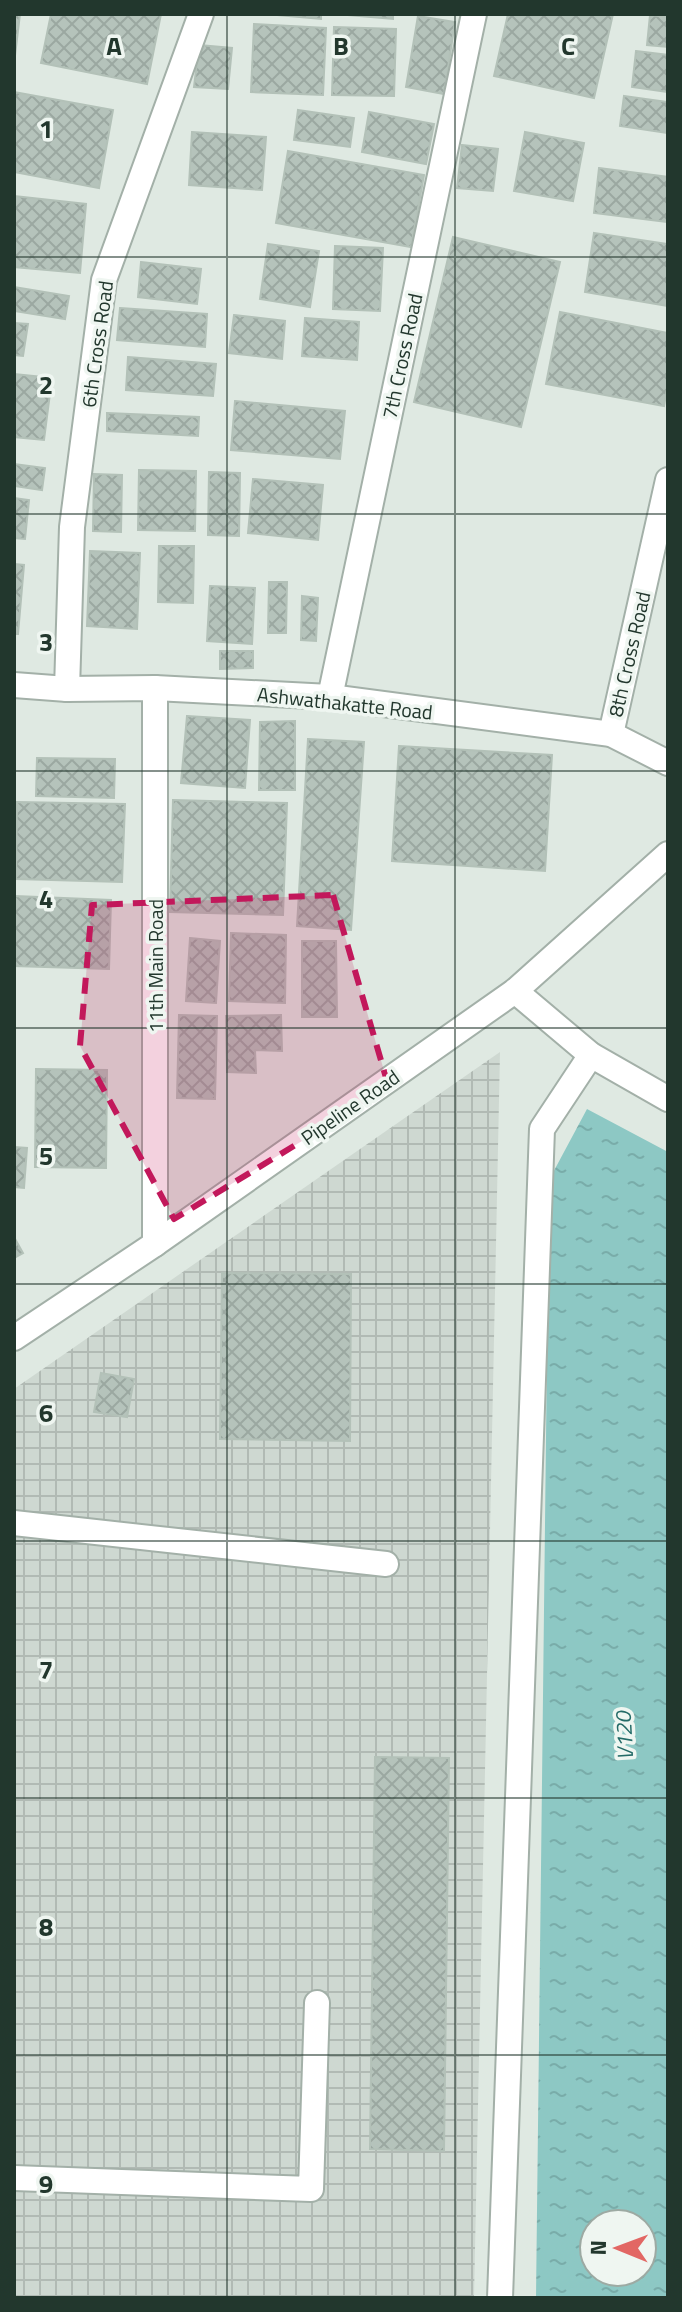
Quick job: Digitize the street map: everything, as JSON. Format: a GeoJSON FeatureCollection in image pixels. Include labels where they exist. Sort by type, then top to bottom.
{"type":"FeatureCollection","features":[{"type":"Feature","properties":{"kind":"street","name":"6th Cross Road"},"geometry":{"type":"LineString","coordinates":[[67,689],[72,527],[104,280],[201,14]]}},
{"type":"Feature","properties":{"kind":"street","name":"7th Cross Road"},"geometry":{"type":"LineString","coordinates":[[330,697],[474,14]]}},
{"type":"Feature","properties":{"kind":"street","name":"8th Cross Road"},"geometry":{"type":"LineString","coordinates":[[611,734],[668,480]]}},
{"type":"Feature","properties":{"kind":"street","name":"Ashwathakatte Road"},"geometry":{"type":"LineString","coordinates":[[14,685],[330,697],[611,734],[668,763]]}},
{"type":"Feature","properties":{"kind":"street","name":"11th Main Road"},"geometry":{"type":"LineString","coordinates":[[155,688],[155,1244]]}},
{"type":"Feature","properties":{"kind":"street","name":"Pipeline Road"},"geometry":{"type":"LineString","coordinates":[[14,1338],[155,1244],[515,991],[668,854]]}},
{"type":"Feature","properties":{"kind":"street"},"geometry":{"type":"LineString","coordinates":[[515,991],[591,1055],[668,1099]]}},
{"type":"Feature","properties":{"kind":"street"},"geometry":{"type":"LineString","coordinates":[[500,2298],[542,1129],[591,1055]]}},
{"type":"Feature","properties":{"kind":"street"},"geometry":{"type":"LineString","coordinates":[[14,1523],[386,1564]]}},
{"type":"Feature","properties":{"kind":"street"},"geometry":{"type":"LineString","coordinates":[[14,2178],[311,2189],[317,2003]]}},
{"type":"Feature","properties":{"kind":"highlighted area"},"geometry":{"type":"Polygon","coordinates":[[[333,895],[389,1088],[174,1219],[80,1046],[92,905],[333,895]]]}},
{"type":"Feature","properties":{"kind":"shaded area"},"geometry":{"type":"Polygon","coordinates":[[[500,1052],[474,2298],[14,2298],[14,1389],[500,1052]]]}},
{"type":"Feature","properties":{"kind":"water","name":"V120"},"geometry":{"type":"Polygon","coordinates":[[[587,1109],[668,1152],[668,2298],[536,2298],[549,1180],[587,1109]]]}},
{"type":"Feature","properties":{"kind":"building"},"geometry":{"type":"Polygon","coordinates":[[[14,14],[20,14],[14,64],[14,14]]]}},
{"type":"Feature","properties":{"kind":"building"},"geometry":{"type":"Polygon","coordinates":[[[51,14],[161,14],[147,84],[41,63],[51,14]]]}},
{"type":"Feature","properties":{"kind":"building"},"geometry":{"type":"Polygon","coordinates":[[[266,14],[321,14],[321,19],[266,14]]]}},
{"type":"Feature","properties":{"kind":"building"},"geometry":{"type":"Polygon","coordinates":[[[336,14],[393,14],[393,19],[336,14]]]}},
{"type":"Feature","properties":{"kind":"building"},"geometry":{"type":"Polygon","coordinates":[[[508,14],[613,14],[594,98],[494,76],[508,14]]]}},
{"type":"Feature","properties":{"kind":"building"},"geometry":{"type":"Polygon","coordinates":[[[650,15],[668,17],[668,47],[647,45],[650,15]]]}},
{"type":"Feature","properties":{"kind":"building"},"geometry":{"type":"Polygon","coordinates":[[[418,16],[455,22],[444,94],[406,87],[418,16]]]}},
{"type":"Feature","properties":{"kind":"building"},"geometry":{"type":"Polygon","coordinates":[[[254,24],[326,28],[323,95],[251,92],[254,24]]]}},
{"type":"Feature","properties":{"kind":"building"},"geometry":{"type":"Polygon","coordinates":[[[334,27],[396,29],[394,96],[332,95],[334,27]]]}},
{"type":"Feature","properties":{"kind":"building"},"geometry":{"type":"Polygon","coordinates":[[[199,45],[232,48],[228,89],[194,87],[199,45]]]}},
{"type":"Feature","properties":{"kind":"building"},"geometry":{"type":"Polygon","coordinates":[[[636,51],[668,55],[668,92],[632,87],[636,51]]]}},
{"type":"Feature","properties":{"kind":"building"},"geometry":{"type":"Polygon","coordinates":[[[14,92],[113,110],[99,188],[14,172],[14,92]]]}},
{"type":"Feature","properties":{"kind":"building"},"geometry":{"type":"Polygon","coordinates":[[[624,96],[668,102],[668,133],[620,126],[624,96]]]}},
{"type":"Feature","properties":{"kind":"building"},"geometry":{"type":"Polygon","coordinates":[[[298,110],[354,118],[350,147],[294,140],[298,110]]]}},
{"type":"Feature","properties":{"kind":"building"},"geometry":{"type":"Polygon","coordinates":[[[369,112],[434,124],[426,164],[362,152],[369,112]]]}},
{"type":"Feature","properties":{"kind":"building"},"geometry":{"type":"Polygon","coordinates":[[[192,132],[266,137],[262,190],[189,185],[192,132]]]}},
{"type":"Feature","properties":{"kind":"building"},"geometry":{"type":"Polygon","coordinates":[[[525,132],[584,143],[573,201],[514,191],[525,132]]]}},
{"type":"Feature","properties":{"kind":"building"},"geometry":{"type":"Polygon","coordinates":[[[462,145],[498,149],[493,191],[457,188],[462,145]]]}},
{"type":"Feature","properties":{"kind":"building"},"geometry":{"type":"Polygon","coordinates":[[[288,151],[424,175],[411,247],[276,223],[288,151]]]}},
{"type":"Feature","properties":{"kind":"building"},"geometry":{"type":"Polygon","coordinates":[[[599,168],[668,177],[668,222],[594,213],[599,168]]]}},
{"type":"Feature","properties":{"kind":"building"},"geometry":{"type":"Polygon","coordinates":[[[14,196],[86,204],[80,273],[14,267],[14,196]]]}},
{"type":"Feature","properties":{"kind":"building"},"geometry":{"type":"Polygon","coordinates":[[[594,233],[668,244],[668,306],[585,292],[594,233]]]}},
{"type":"Feature","properties":{"kind":"building"},"geometry":{"type":"Polygon","coordinates":[[[453,237],[560,262],[521,427],[414,402],[453,237]]]}},
{"type":"Feature","properties":{"kind":"building"},"geometry":{"type":"Polygon","coordinates":[[[268,244],[319,251],[310,307],[260,299],[268,244]]]}},
{"type":"Feature","properties":{"kind":"building"},"geometry":{"type":"Polygon","coordinates":[[[335,246],[383,248],[380,311],[333,309],[335,246]]]}},
{"type":"Feature","properties":{"kind":"building"},"geometry":{"type":"Polygon","coordinates":[[[141,262],[201,269],[197,304],[138,297],[141,262]]]}},
{"type":"Feature","properties":{"kind":"building"},"geometry":{"type":"Polygon","coordinates":[[[14,287],[69,296],[65,319],[14,311],[14,287]]]}},
{"type":"Feature","properties":{"kind":"building"},"geometry":{"type":"Polygon","coordinates":[[[120,308],[207,314],[205,347],[117,340],[120,308]]]}},
{"type":"Feature","properties":{"kind":"building"},"geometry":{"type":"Polygon","coordinates":[[[560,312],[668,333],[668,384],[664,406],[546,384],[560,312]]]}},
{"type":"Feature","properties":{"kind":"building"},"geometry":{"type":"Polygon","coordinates":[[[234,315],[285,321],[282,359],[229,353],[234,315]]]}},
{"type":"Feature","properties":{"kind":"building"},"geometry":{"type":"Polygon","coordinates":[[[305,318],[359,322],[357,360],[302,356],[305,318]]]}},
{"type":"Feature","properties":{"kind":"building"},"geometry":{"type":"Polygon","coordinates":[[[14,323],[28,324],[23,356],[14,355],[14,323]]]}},
{"type":"Feature","properties":{"kind":"building"},"geometry":{"type":"Polygon","coordinates":[[[128,357],[216,364],[213,396],[126,390],[128,357]]]}},
{"type":"Feature","properties":{"kind":"building"},"geometry":{"type":"Polygon","coordinates":[[[14,374],[52,378],[44,440],[14,437],[14,374]]]}},
{"type":"Feature","properties":{"kind":"building"},"geometry":{"type":"Polygon","coordinates":[[[235,401],[345,411],[340,459],[231,450],[235,401]]]}},
{"type":"Feature","properties":{"kind":"building"},"geometry":{"type":"Polygon","coordinates":[[[107,413],[199,417],[198,436],[107,431],[107,413]]]}},
{"type":"Feature","properties":{"kind":"building"},"geometry":{"type":"Polygon","coordinates":[[[14,464],[45,468],[42,490],[14,486],[14,464]]]}},
{"type":"Feature","properties":{"kind":"building"},"geometry":{"type":"Polygon","coordinates":[[[139,470],[196,471],[195,531],[138,530],[139,470]]]}},
{"type":"Feature","properties":{"kind":"building"},"geometry":{"type":"Polygon","coordinates":[[[209,472],[240,473],[239,536],[208,535],[209,472]]]}},
{"type":"Feature","properties":{"kind":"building"},"geometry":{"type":"Polygon","coordinates":[[[94,474],[122,475],[121,532],[93,531],[94,474]]]}},
{"type":"Feature","properties":{"kind":"building"},"geometry":{"type":"Polygon","coordinates":[[[253,479],[323,485],[318,540],[248,533],[253,479]]]}},
{"type":"Feature","properties":{"kind":"building"},"geometry":{"type":"Polygon","coordinates":[[[14,498],[29,500],[25,539],[14,538],[14,498]]]}},
{"type":"Feature","properties":{"kind":"building"},"geometry":{"type":"Polygon","coordinates":[[[159,546],[194,546],[193,603],[158,602],[159,546]]]}},
{"type":"Feature","properties":{"kind":"building"},"geometry":{"type":"Polygon","coordinates":[[[90,551],[140,553],[137,629],[87,626],[90,551]]]}},
{"type":"Feature","properties":{"kind":"building"},"geometry":{"type":"Polygon","coordinates":[[[14,564],[24,565],[18,634],[14,634],[14,564]]]}},
{"type":"Feature","properties":{"kind":"building"},"geometry":{"type":"Polygon","coordinates":[[[269,582],[287,582],[286,633],[268,633],[269,582]]]}},
{"type":"Feature","properties":{"kind":"building"},"geometry":{"type":"Polygon","coordinates":[[[210,586],[255,588],[252,644],[207,641],[210,586]]]}},
{"type":"Feature","properties":{"kind":"building"},"geometry":{"type":"Polygon","coordinates":[[[302,596],[318,598],[316,641],[301,640],[302,596]]]}},
{"type":"Feature","properties":{"kind":"building"},"geometry":{"type":"Polygon","coordinates":[[[220,651],[253,651],[253,668],[220,669],[220,651]]]}},
{"type":"Feature","properties":{"kind":"building"},"geometry":{"type":"Polygon","coordinates":[[[187,716],[250,720],[245,788],[181,783],[187,716]]]}},
{"type":"Feature","properties":{"kind":"building"},"geometry":{"type":"Polygon","coordinates":[[[295,721],[295,790],[259,790],[260,722],[295,721]]]}},
{"type":"Feature","properties":{"kind":"building"},"geometry":{"type":"Polygon","coordinates":[[[308,739],[364,742],[351,930],[297,926],[308,739]]]}},
{"type":"Feature","properties":{"kind":"building"},"geometry":{"type":"Polygon","coordinates":[[[399,746],[552,755],[545,871],[392,861],[399,746]]]}},
{"type":"Feature","properties":{"kind":"building"},"geometry":{"type":"Polygon","coordinates":[[[37,758],[115,759],[114,798],[36,796],[37,758]]]}},
{"type":"Feature","properties":{"kind":"building"},"geometry":{"type":"Polygon","coordinates":[[[173,800],[287,803],[283,915],[170,912],[173,800]]]}},
{"type":"Feature","properties":{"kind":"building"},"geometry":{"type":"Polygon","coordinates":[[[17,802],[125,804],[122,882],[16,879],[17,802]]]}},
{"type":"Feature","properties":{"kind":"building"},"geometry":{"type":"Polygon","coordinates":[[[15,896],[111,900],[109,969],[14,966],[15,896]]]}},
{"type":"Feature","properties":{"kind":"building"},"geometry":{"type":"Polygon","coordinates":[[[231,933],[286,935],[285,1003],[229,1001],[231,933]]]}},
{"type":"Feature","properties":{"kind":"building"},"geometry":{"type":"Polygon","coordinates":[[[190,938],[220,941],[216,1003],[186,1001],[190,938]]]}},
{"type":"Feature","properties":{"kind":"building"},"geometry":{"type":"Polygon","coordinates":[[[302,941],[336,941],[337,1017],[302,1017],[302,941]]]}},
{"type":"Feature","properties":{"kind":"building"},"geometry":{"type":"Polygon","coordinates":[[[179,1015],[217,1016],[215,1099],[177,1098],[179,1015]]]}},
{"type":"Feature","properties":{"kind":"building"},"geometry":{"type":"Polygon","coordinates":[[[281,1015],[282,1051],[255,1050],[256,1073],[227,1072],[226,1016],[281,1015]]]}},
{"type":"Feature","properties":{"kind":"building"},"geometry":{"type":"Polygon","coordinates":[[[36,1069],[107,1070],[106,1168],[35,1167],[36,1069]]]}},
{"type":"Feature","properties":{"kind":"building"},"geometry":{"type":"Polygon","coordinates":[[[14,1147],[27,1148],[24,1188],[14,1187],[14,1147]]]}},
{"type":"Feature","properties":{"kind":"building"},"geometry":{"type":"Polygon","coordinates":[[[14,1237],[23,1253],[14,1258],[14,1237]]]}},
{"type":"Feature","properties":{"kind":"building"},"geometry":{"type":"Polygon","coordinates":[[[222,1273],[351,1274],[350,1441],[220,1439],[222,1273]]]}},
{"type":"Feature","properties":{"kind":"building"},"geometry":{"type":"Polygon","coordinates":[[[101,1373],[134,1379],[127,1417],[94,1412],[101,1373]]]}},
{"type":"Feature","properties":{"kind":"building"},"geometry":{"type":"Polygon","coordinates":[[[375,1757],[449,1758],[444,2151],[370,2149],[375,1757]]]}}]}
